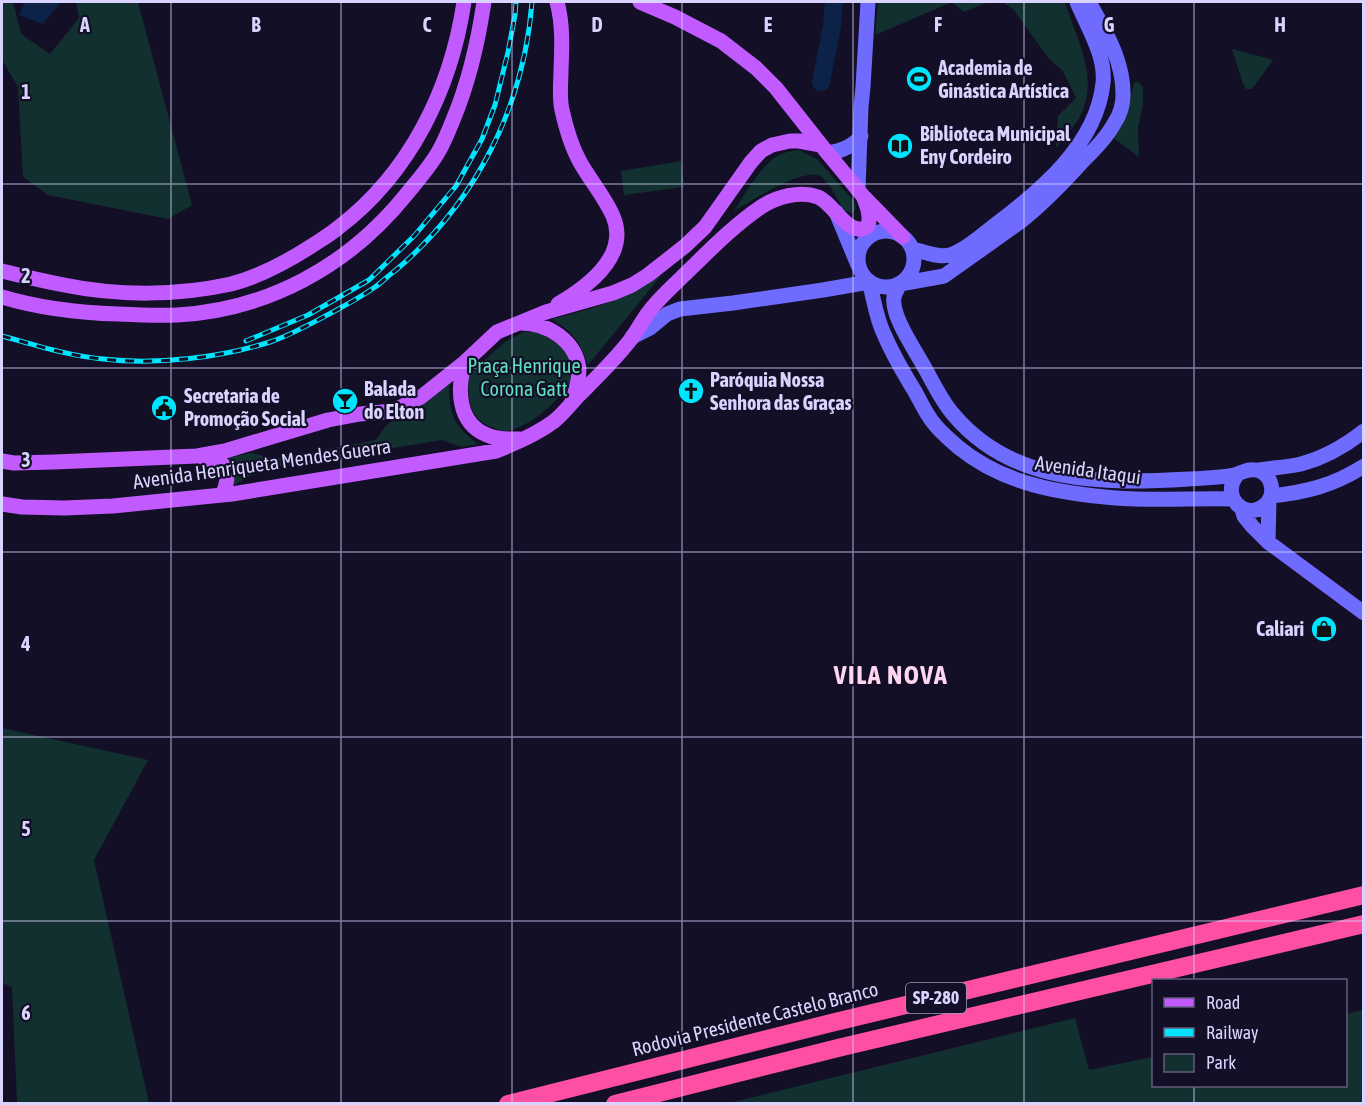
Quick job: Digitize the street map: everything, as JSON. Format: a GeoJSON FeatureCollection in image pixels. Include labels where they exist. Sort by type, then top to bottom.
{"type":"FeatureCollection","features":[{"type":"Feature","properties":{"kind":"highway","name":"Rodovia Presidente Castelo Branco"},"geometry":{"type":"LineString","coordinates":[[508,1104],[842,1020],[1364,895]]}},
{"type":"Feature","properties":{"kind":"highway","name":"SP-280"},"geometry":{"type":"LineString","coordinates":[[615,1104],[842,1047],[1364,924]]}},
{"type":"Feature","properties":{"kind":"main road"},"geometry":{"type":"LineString","coordinates":[[2,271],[66,286],[160,293],[189,291],[232,283],[256,276],[294,257],[339,228],[363,207],[384,186],[412,146],[441,92],[456,43],[464,2]]}},
{"type":"Feature","properties":{"kind":"main road"},"geometry":{"type":"LineString","coordinates":[[2,297],[58,309],[98,314],[178,315],[217,310],[273,294],[299,283],[329,265],[375,230],[414,185],[440,149],[471,72],[484,2]]}},
{"type":"Feature","properties":{"kind":"main road"},"geometry":{"type":"LineString","coordinates":[[546,312],[598,276],[608,262],[616,244],[617,232],[614,219],[602,195],[579,160],[566,130],[560,104],[562,38],[557,2]]}},
{"type":"Feature","properties":{"kind":"main road"},"geometry":{"type":"LineString","coordinates":[[640,2],[721,41],[756,68],[776,88],[860,192],[908,243],[915,257],[914,265],[911,273],[900,284]]}},
{"type":"Feature","properties":{"kind":"main road"},"geometry":{"type":"LineString","coordinates":[[465,362],[461,374],[460,399],[469,421],[478,430],[495,438],[526,439],[555,421],[608,365],[661,298],[728,234],[762,206],[777,198],[806,194],[819,197],[828,203],[851,227],[857,230],[866,228],[869,213],[860,192],[861,107],[868,2]]}},
{"type":"Feature","properties":{"kind":"main road"},"geometry":{"type":"LineString","coordinates":[[860,269],[858,253],[861,245],[866,239],[880,231],[896,233],[908,243],[939,255],[947,255],[963,249],[1035,193],[1064,163],[1093,121],[1100,103],[1104,71],[1102,60],[1077,2]]}},
{"type":"Feature","properties":{"kind":"main road"},"geometry":{"type":"LineString","coordinates":[[836,212],[863,276],[869,282],[884,287],[944,276],[1031,213],[1101,141],[1116,120],[1123,98],[1123,84],[1116,55],[1089,2]]}},
{"type":"Feature","properties":{"kind":"main road"},"geometry":{"type":"LineString","coordinates":[[2,461],[54,462],[197,456],[225,452],[327,420],[393,411],[421,397],[465,362],[497,332],[546,312],[613,293],[648,275],[705,227],[761,151],[772,145],[789,141],[799,141],[825,149],[844,149],[861,136]]}},
{"type":"Feature","properties":{"kind":"main road"},"geometry":{"type":"LineString","coordinates":[[632,337],[650,328],[667,314],[680,309],[869,282]]}},
{"type":"Feature","properties":{"kind":"main road","name":"Avenida Itaqui"},"geometry":{"type":"LineString","coordinates":[[869,282],[883,332],[933,423],[949,440],[993,471],[1040,488],[1057,491],[1151,500],[1194,498],[1238,504]]}},
{"type":"Feature","properties":{"kind":"main road","name":"Avenida Itaqui"},"geometry":{"type":"LineString","coordinates":[[900,284],[894,297],[896,312],[952,414],[975,436],[1006,457],[1036,470],[1102,481],[1168,480],[1237,475]]}},
{"type":"Feature","properties":{"kind":"main road"},"geometry":{"type":"LineString","coordinates":[[514,324],[525,323],[552,330],[559,334],[572,349],[579,372],[577,388],[571,404]]}},
{"type":"Feature","properties":{"kind":"main road"},"geometry":{"type":"LineString","coordinates":[[1364,432],[1326,455],[1301,464],[1259,471],[1247,470],[1237,475],[1231,484],[1231,495],[1244,516],[1268,542],[1364,613]]}},
{"type":"Feature","properties":{"kind":"main road","name":"Avenida Henriqueta Mendes Guerra"},"geometry":{"type":"LineString","coordinates":[[2,504],[64,508],[113,506],[222,495],[471,456],[496,451],[526,439]]}},
{"type":"Feature","properties":{"kind":"main road"},"geometry":{"type":"LineString","coordinates":[[197,456],[220,462],[225,466],[227,483],[222,495]]}},
{"type":"Feature","properties":{"kind":"main road"},"geometry":{"type":"LineString","coordinates":[[1238,504],[1251,510],[1260,509],[1270,498],[1323,486],[1364,466]]}},
{"type":"Feature","properties":{"kind":"main road"},"geometry":{"type":"LineString","coordinates":[[1259,471],[1268,478],[1271,484],[1268,542]]}},
{"type":"Feature","properties":{"kind":"green space"},"geometry":{"type":"Polygon","coordinates":[[[2,2],[13,2],[21,34],[50,54],[79,18],[76,2],[138,2],[192,205],[168,219],[48,195],[23,177],[18,87],[2,60],[2,2]]]}},
{"type":"Feature","properties":{"kind":"green space"},"geometry":{"type":"Polygon","coordinates":[[[878,2],[952,2],[875,35],[878,2]]]}},
{"type":"Feature","properties":{"kind":"green space"},"geometry":{"type":"Polygon","coordinates":[[[952,2],[988,2],[964,12],[952,2]]]}},
{"type":"Feature","properties":{"kind":"green space"},"geometry":{"type":"Polygon","coordinates":[[[1002,2],[1065,2],[1086,64],[1088,79],[1083,110],[1074,126],[1056,148],[1058,116],[1076,98],[1063,71],[1050,60],[1013,9],[1002,2]]]}},
{"type":"Feature","properties":{"kind":"green space"},"geometry":{"type":"Polygon","coordinates":[[[1232,49],[1273,60],[1252,89],[1246,89],[1243,84],[1232,49]]]}},
{"type":"Feature","properties":{"kind":"green space"},"geometry":{"type":"Polygon","coordinates":[[[1138,82],[1143,87],[1143,104],[1138,128],[1139,157],[1112,137],[1128,108],[1134,83],[1138,82]]]}},
{"type":"Feature","properties":{"kind":"green space"},"geometry":{"type":"Polygon","coordinates":[[[799,150],[817,159],[854,201],[856,208],[853,213],[844,211],[827,182],[820,176],[811,175],[776,187],[734,211],[762,169],[777,156],[799,150]]]}},
{"type":"Feature","properties":{"kind":"green space"},"geometry":{"type":"Polygon","coordinates":[[[681,161],[684,187],[624,195],[621,171],[681,161]]]}},
{"type":"Feature","properties":{"kind":"green space"},"geometry":{"type":"Polygon","coordinates":[[[658,275],[660,277],[588,365],[575,338],[552,319],[619,299],[658,275]]]}},
{"type":"Feature","properties":{"kind":"green space","name":"Praça Henrique Corona Gatt"},"geometry":{"type":"Polygon","coordinates":[[[523,332],[541,332],[555,338],[570,354],[574,381],[551,405],[532,420],[512,430],[502,431],[482,422],[476,416],[470,404],[469,374],[505,342],[523,332]]]}},
{"type":"Feature","properties":{"kind":"green space"},"geometry":{"type":"Polygon","coordinates":[[[449,384],[451,411],[454,418],[463,431],[478,444],[461,447],[442,440],[261,470],[234,485],[232,483],[234,470],[227,458],[251,453],[277,459],[376,440],[395,418],[417,410],[449,384]]]}},
{"type":"Feature","properties":{"kind":"green space"},"geometry":{"type":"Polygon","coordinates":[[[2,728],[148,760],[94,860],[149,1103],[17,1103],[12,987],[2,983],[2,728]]]}},
{"type":"Feature","properties":{"kind":"green space"},"geometry":{"type":"Polygon","coordinates":[[[1363,1010],[1363,1103],[730,1103],[1075,1018],[1089,1070],[1152,1057],[1152,1087],[1347,1087],[1347,1014],[1363,1010]]]}},
{"type":"Feature","properties":{"kind":"water"},"geometry":{"type":"Polygon","coordinates":[[[25,2],[61,2],[43,24],[19,15],[25,2]]]}},
{"type":"Feature","properties":{"kind":"waterway"},"geometry":{"type":"LineString","coordinates":[[821,82],[832,26],[834,2]]}},
{"type":"Feature","properties":{"kind":"railway"},"geometry":{"type":"LineString","coordinates":[[246,341],[308,315],[369,280],[414,236],[456,186],[482,139],[495,105],[508,52],[516,2]]}},
{"type":"Feature","properties":{"kind":"railway"},"geometry":{"type":"LineString","coordinates":[[2,336],[90,358],[123,361],[187,359],[250,348],[278,339],[309,325],[364,294],[396,270],[450,214],[472,183],[491,150],[507,115],[519,78],[532,2]]}},
{"type":"Feature","properties":{"kind":"place","name":"Academia de Ginástica Artística"},"geometry":{"type":"Point","coordinates":[919,79]}},
{"type":"Feature","properties":{"kind":"place","name":"Biblioteca Municipal Eny Cordeiro"},"geometry":{"type":"Point","coordinates":[900,146]}},
{"type":"Feature","properties":{"kind":"place","name":"Paróquia Nossa Senhora das Graças"},"geometry":{"type":"Point","coordinates":[691,391]}},
{"type":"Feature","properties":{"kind":"place","name":"Balada do Elton"},"geometry":{"type":"Point","coordinates":[345,401]}},
{"type":"Feature","properties":{"kind":"place","name":"Secretaria de Promoção Social"},"geometry":{"type":"Point","coordinates":[164,408]}},
{"type":"Feature","properties":{"kind":"place","name":"Caliari"},"geometry":{"type":"Point","coordinates":[1324,629]}},
{"type":"Feature","properties":{"kind":"district","name":"VILA NOVA"},"geometry":{"type":"Point","coordinates":[891,675]}}]}
